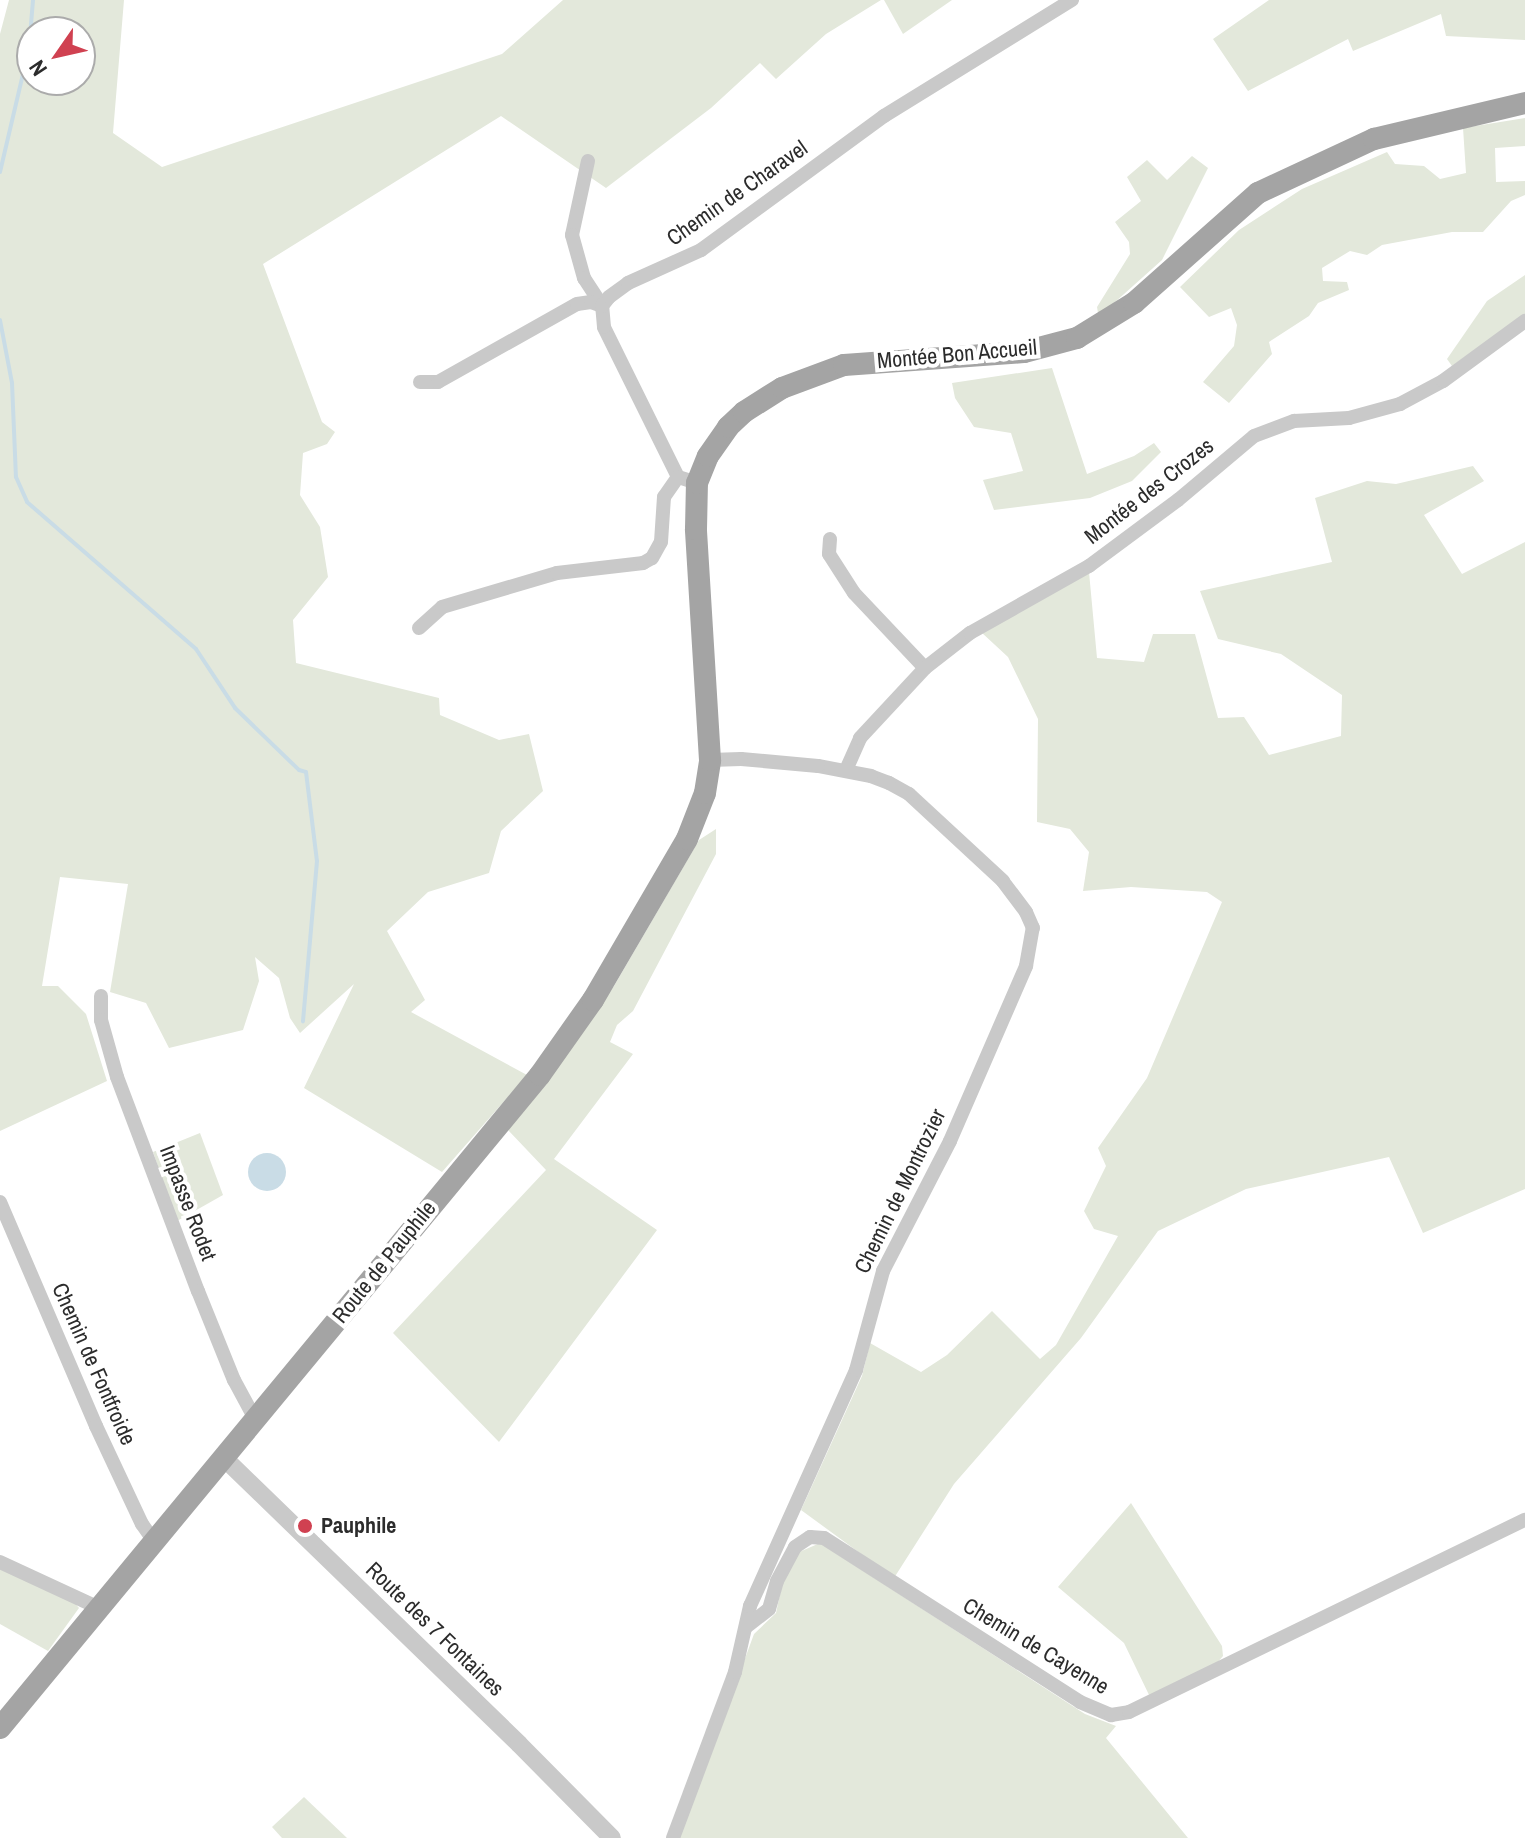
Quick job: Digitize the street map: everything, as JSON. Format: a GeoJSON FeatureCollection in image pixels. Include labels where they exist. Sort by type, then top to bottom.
{"type":"FeatureCollection","features":[{"type":"Feature","properties":{"kind":"main road","name":"Montée Bon Accueil"},"geometry":{"type":"LineString","coordinates":[[710,760],[696,529],[687,480],[728,427],[763,399],[799,380],[844,365],[1004,354],[1077,338],[1134,303],[1258,193],[1374,139],[1525,103]]}},
{"type":"Feature","properties":{"kind":"main road","name":"Route de Pauphile"},"geometry":{"type":"LineString","coordinates":[[0,1728],[572,1033],[687,839],[705,793],[710,760]]}},
{"type":"Feature","properties":{"kind":"street","name":"Chemin de Charavel"},"geometry":{"type":"LineString","coordinates":[[602,306],[617,290],[701,250],[884,116],[1072,0]]}},
{"type":"Feature","properties":{"kind":"street"},"geometry":{"type":"LineString","coordinates":[[419,628],[442,607],[557,573],[643,563],[652,558],[661,542],[664,497],[687,480],[604,327],[602,306],[584,278],[572,235],[588,161]]}},
{"type":"Feature","properties":{"kind":"street"},"geometry":{"type":"LineString","coordinates":[[420,382],[438,382],[577,304],[591,302],[602,306]]}},
{"type":"Feature","properties":{"kind":"street","name":"Montée des Crozes"},"geometry":{"type":"LineString","coordinates":[[846,770],[860,738],[925,668],[970,633],[1089,566],[1178,500],[1254,436],[1294,421],[1349,418],[1400,404],[1443,381],[1525,321]]}},
{"type":"Feature","properties":{"kind":"street"},"geometry":{"type":"LineString","coordinates":[[830,539],[829,554],[854,593],[925,668]]}},
{"type":"Feature","properties":{"kind":"street","name":"Chemin de Montrozier"},"geometry":{"type":"LineString","coordinates":[[673,1838],[735,1672],[750,1606],[856,1370],[883,1271],[950,1141],[1032,946],[1033,928],[1026,912],[1003,881],[909,794],[871,776],[846,770],[741,759],[710,760]]}},
{"type":"Feature","properties":{"kind":"street","name":"Impasse Rodet"},"geometry":{"type":"LineString","coordinates":[[101,996],[101,1020],[117,1077],[234,1380],[255,1419]]}},
{"type":"Feature","properties":{"kind":"street","name":"Chemin de Fontfroide"},"geometry":{"type":"LineString","coordinates":[[0,1202],[91,1414],[142,1524],[154,1541]]}},
{"type":"Feature","properties":{"kind":"street","name":"Route des 7 Fontaines"},"geometry":{"type":"LineString","coordinates":[[223,1457],[612,1838]]}},
{"type":"Feature","properties":{"kind":"street","name":"Chemin de Cayenne"},"geometry":{"type":"LineString","coordinates":[[746,1627],[769,1609],[777,1581],[795,1547],[810,1537],[824,1538],[1080,1702],[1111,1715],[1129,1712],[1525,1520]]}},
{"type":"Feature","properties":{"kind":"street"},"geometry":{"type":"LineString","coordinates":[[0,1562],[99,1608]]}},
{"type":"Feature","properties":{"kind":"shaded area"},"geometry":{"type":"Polygon","coordinates":[[[9,0],[124,0],[113,133],[162,167],[502,54],[563,0],[881,0],[826,34],[776,79],[760,63],[711,108],[606,188],[501,116],[263,264],[322,422],[335,432],[327,444],[303,453],[300,495],[320,527],[328,577],[293,620],[296,663],[439,698],[440,715],[499,740],[529,734],[543,791],[501,831],[489,873],[428,892],[387,931],[425,1000],[411,1012],[527,1075],[442,1172],[304,1088],[354,984],[300,1033],[290,1018],[279,978],[255,957],[259,981],[243,1030],[169,1048],[146,1003],[110,992],[128,884],[60,877],[42,986],[58,986],[86,1014],[107,1081],[0,1131],[0,34],[9,0]]]}},
{"type":"Feature","properties":{"kind":"shaded area"},"geometry":{"type":"Polygon","coordinates":[[[884,0],[952,0],[903,34],[884,0]]]}},
{"type":"Feature","properties":{"kind":"shaded area"},"geometry":{"type":"Polygon","coordinates":[[[1269,0],[1525,0],[1525,40],[1446,36],[1441,14],[1353,51],[1348,39],[1248,91],[1213,39],[1269,0]]]}},
{"type":"Feature","properties":{"kind":"shaded area"},"geometry":{"type":"Polygon","coordinates":[[[1525,118],[1525,146],[1495,148],[1496,182],[1525,181],[1525,195],[1511,201],[1483,232],[1452,232],[1382,245],[1367,255],[1350,251],[1322,268],[1323,281],[1347,282],[1349,290],[1318,303],[1309,316],[1269,342],[1272,354],[1229,403],[1203,382],[1234,346],[1237,325],[1231,308],[1209,317],[1180,287],[1239,230],[1302,189],[1387,152],[1395,164],[1424,166],[1440,179],[1466,173],[1463,128],[1525,118]]]}},
{"type":"Feature","properties":{"kind":"shaded area"},"geometry":{"type":"Polygon","coordinates":[[[1192,156],[1208,168],[1162,260],[1105,311],[1098,313],[1097,307],[1130,254],[1129,242],[1115,222],[1141,201],[1127,177],[1147,160],[1167,180],[1192,156]]]}},
{"type":"Feature","properties":{"kind":"shaded area"},"geometry":{"type":"Polygon","coordinates":[[[1525,275],[1525,315],[1452,366],[1447,359],[1487,301],[1525,275]]]}},
{"type":"Feature","properties":{"kind":"shaded area"},"geometry":{"type":"Polygon","coordinates":[[[1052,368],[1087,474],[1134,456],[1154,443],[1161,452],[1132,481],[1090,498],[994,510],[983,480],[1023,471],[1011,433],[974,427],[955,398],[952,383],[1052,368]]]}},
{"type":"Feature","properties":{"kind":"shaded area"},"geometry":{"type":"Polygon","coordinates":[[[1473,466],[1484,481],[1424,515],[1462,574],[1525,542],[1525,1189],[1423,1233],[1389,1157],[1246,1189],[1158,1231],[1081,1338],[954,1484],[894,1578],[801,1510],[862,1376],[870,1343],[921,1372],[947,1355],[992,1311],[1040,1359],[1056,1345],[1118,1236],[1094,1229],[1084,1211],[1106,1166],[1098,1148],[1147,1078],[1222,902],[1207,892],[1131,887],[1083,891],[1089,852],[1070,829],[1037,822],[1038,719],[1008,657],[981,632],[1089,572],[1097,658],[1144,662],[1153,634],[1195,634],[1218,718],[1244,717],[1269,755],[1341,736],[1342,695],[1281,654],[1218,639],[1200,591],[1332,562],[1315,498],[1367,481],[1396,484],[1473,466]]]}},
{"type":"Feature","properties":{"kind":"shaded area"},"geometry":{"type":"Polygon","coordinates":[[[716,829],[716,854],[633,1011],[617,1025],[610,1042],[633,1054],[554,1159],[657,1230],[499,1442],[393,1333],[546,1170],[508,1130],[614,986],[699,840],[716,829]]]}},
{"type":"Feature","properties":{"kind":"shaded area"},"geometry":{"type":"Polygon","coordinates":[[[200,1133],[223,1195],[177,1221],[153,1152],[200,1133]]]}},
{"type":"Feature","properties":{"kind":"shaded area"},"geometry":{"type":"Polygon","coordinates":[[[1131,1503],[1222,1646],[1223,1656],[1217,1663],[1150,1697],[1124,1643],[1058,1587],[1131,1503]]]}},
{"type":"Feature","properties":{"kind":"shaded area"},"geometry":{"type":"Polygon","coordinates":[[[820,1543],[1085,1714],[1116,1726],[1106,1738],[1188,1838],[679,1838],[754,1634],[776,1613],[783,1580],[797,1553],[820,1543]]]}},
{"type":"Feature","properties":{"kind":"shaded area"},"geometry":{"type":"Polygon","coordinates":[[[0,1568],[74,1602],[79,1608],[48,1651],[0,1624],[0,1568]]]}},
{"type":"Feature","properties":{"kind":"shaded area"},"geometry":{"type":"Polygon","coordinates":[[[304,1797],[347,1838],[282,1838],[272,1827],[304,1797]]]}},
{"type":"Feature","properties":{"kind":"water"},"geometry":{"type":"Polygon","coordinates":[[[267,1153],[280,1159],[286,1172],[280,1185],[267,1191],[254,1185],[248,1172],[254,1159],[267,1153]]]}},
{"type":"Feature","properties":{"kind":"waterway"},"geometry":{"type":"LineString","coordinates":[[0,172],[29,48],[33,0]]}},
{"type":"Feature","properties":{"kind":"waterway"},"geometry":{"type":"LineString","coordinates":[[0,320],[12,383],[16,477],[27,502],[196,649],[235,708],[299,770],[306,772],[317,861],[303,1021]]}},
{"type":"Feature","properties":{"kind":"place","name":"Pauphile"},"geometry":{"type":"Point","coordinates":[305,1526]}}]}
